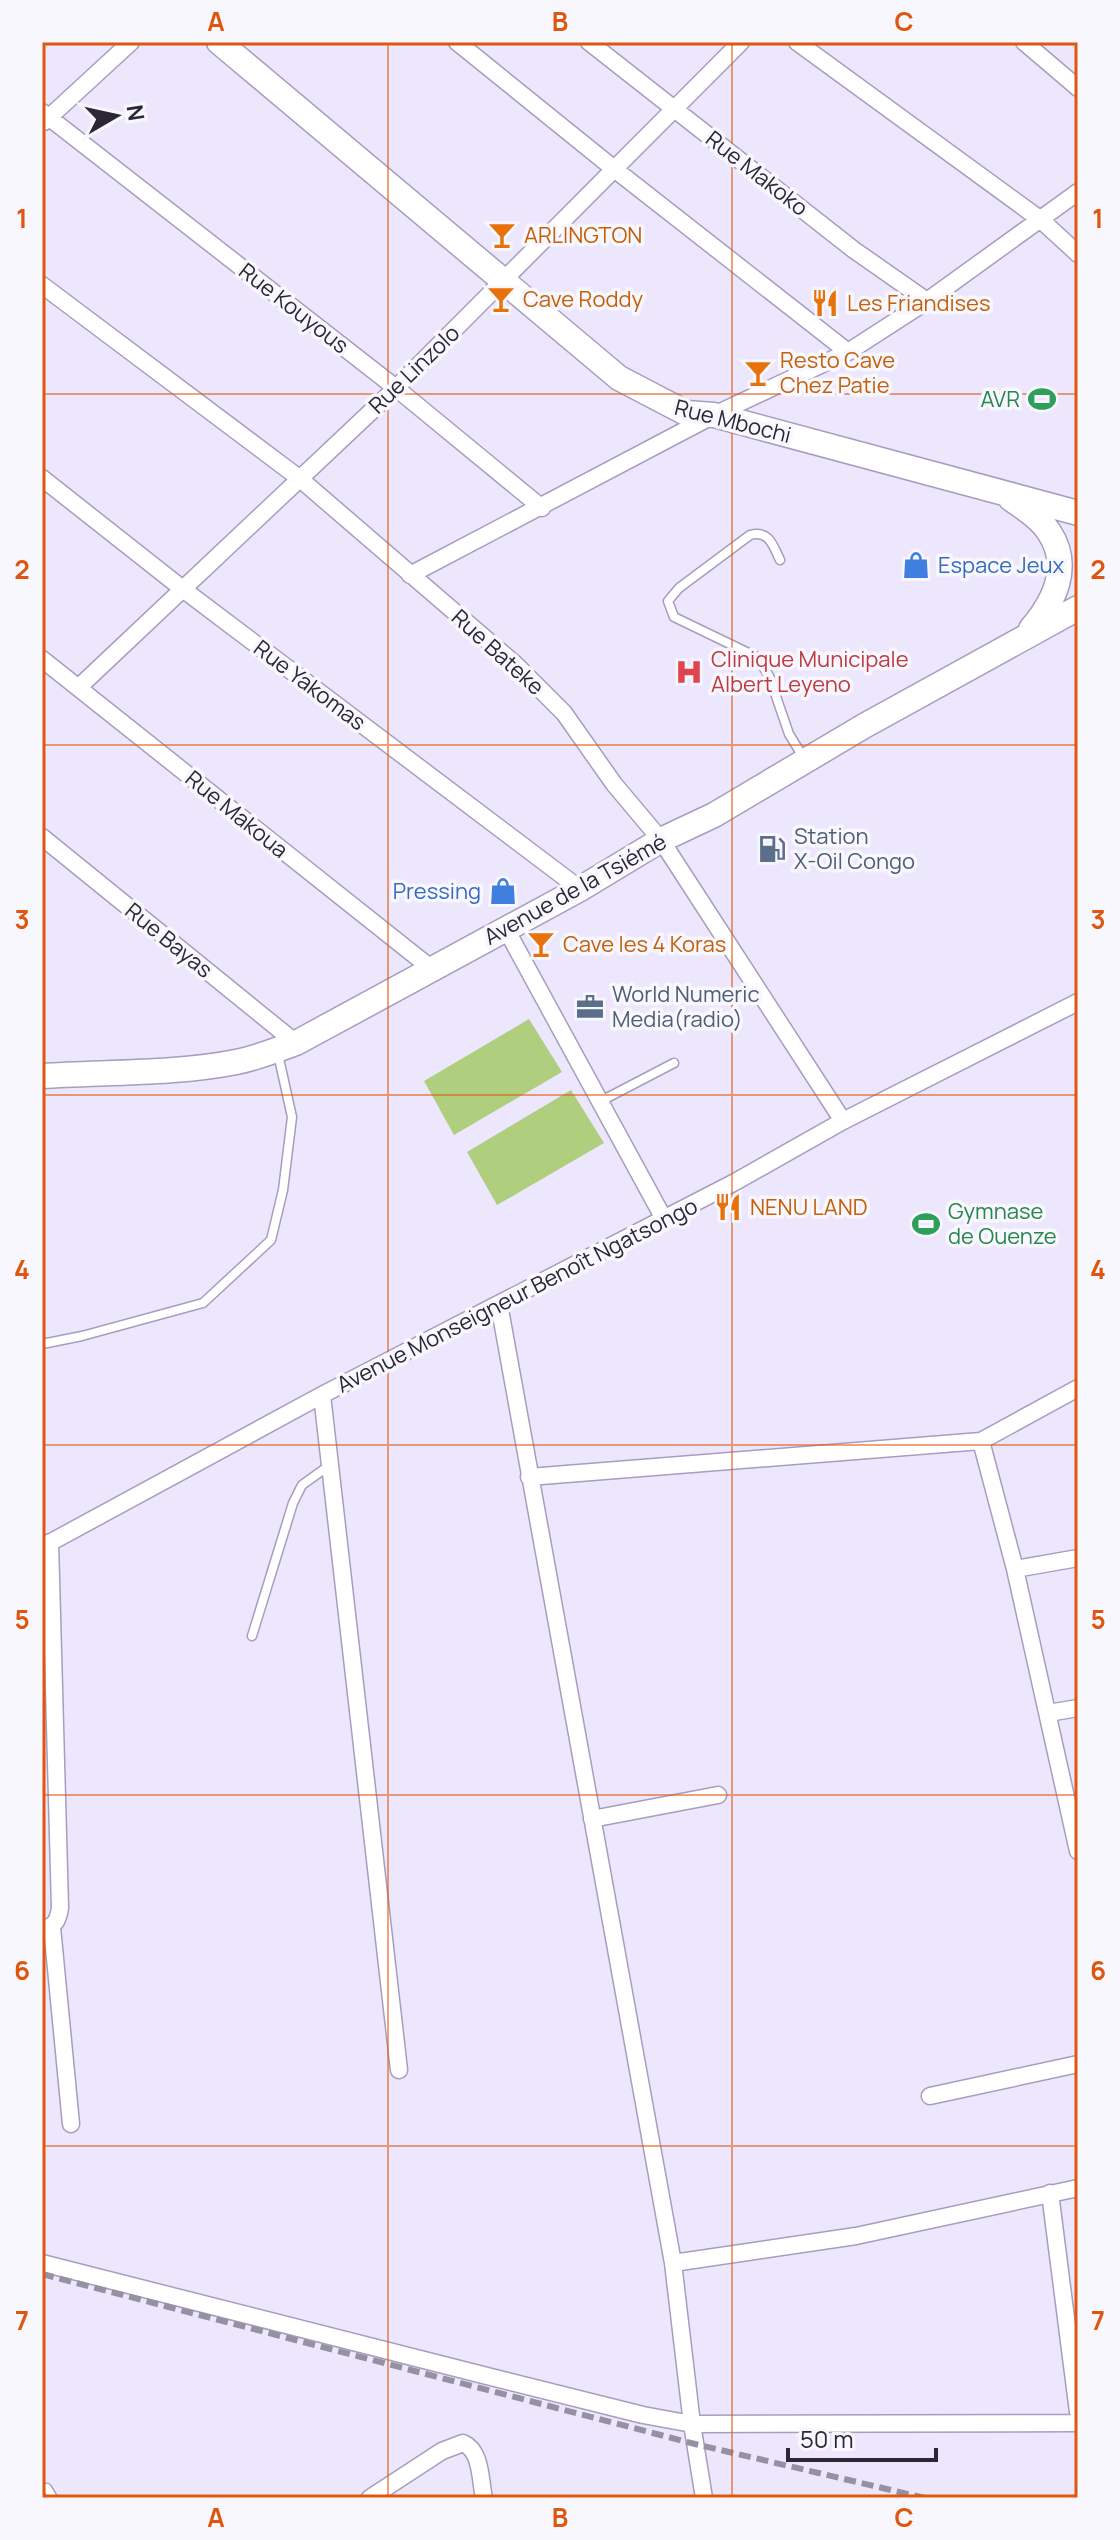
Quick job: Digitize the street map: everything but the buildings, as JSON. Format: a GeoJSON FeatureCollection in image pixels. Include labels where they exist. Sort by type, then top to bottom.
{"type":"FeatureCollection","features":[{"type":"Feature","properties":{"kind":"main road","name":"Rue Mbochi"},"geometry":{"type":"LineString","coordinates":[[219,42],[619,378],[686,413],[714,415],[1078,513]]}},
{"type":"Feature","properties":{"kind":"main road"},"geometry":{"type":"LineString","coordinates":[[999,490],[1049,530],[1056,545],[1059,564],[1059,584],[1052,600],[1020,641]]}},
{"type":"Feature","properties":{"kind":"main road","name":"Avenue de la Tsiémé"},"geometry":{"type":"LineString","coordinates":[[42,1076],[194,1068],[235,1062],[286,1046],[580,889],[661,840],[714,815],[864,726],[1078,608]]}},
{"type":"Feature","properties":{"kind":"street"},"geometry":{"type":"LineString","coordinates":[[45,118],[131,42]]}},
{"type":"Feature","properties":{"kind":"street"},"geometry":{"type":"LineString","coordinates":[[457,42],[848,352]]}},
{"type":"Feature","properties":{"kind":"street","name":"Rue Makoko"},"geometry":{"type":"LineString","coordinates":[[589,42],[854,250],[927,301]]}},
{"type":"Feature","properties":{"kind":"street","name":"Rue Linzolo"},"geometry":{"type":"LineString","coordinates":[[79,687],[396,388],[741,42]]}},
{"type":"Feature","properties":{"kind":"street"},"geometry":{"type":"LineString","coordinates":[[797,42],[1041,220],[1078,254]]}},
{"type":"Feature","properties":{"kind":"street"},"geometry":{"type":"LineString","coordinates":[[1024,42],[1078,88]]}},
{"type":"Feature","properties":{"kind":"street","name":"Rue Kouyous"},"geometry":{"type":"LineString","coordinates":[[45,118],[396,388],[542,508]]}},
{"type":"Feature","properties":{"kind":"street"},"geometry":{"type":"LineString","coordinates":[[410,575],[714,415],[848,352],[927,301],[1078,192]]}},
{"type":"Feature","properties":{"kind":"street","name":"Rue Bateke"},"geometry":{"type":"LineString","coordinates":[[42,285],[299,478],[515,664],[564,713],[614,784],[661,840],[843,1121]]}},
{"type":"Feature","properties":{"kind":"street","name":"Rue Yakomas"},"geometry":{"type":"LineString","coordinates":[[42,478],[184,590],[580,889]]}},
{"type":"Feature","properties":{"kind":"street","name":"Rue Makoua"},"geometry":{"type":"LineString","coordinates":[[42,659],[432,969]]}},
{"type":"Feature","properties":{"kind":"street","name":"Rue Bayas"},"geometry":{"type":"LineString","coordinates":[[42,837],[286,1046]]}},
{"type":"Feature","properties":{"kind":"street"},"geometry":{"type":"LineString","coordinates":[[506,929],[664,1219]]}},
{"type":"Feature","properties":{"kind":"street","name":"Avenue Monseigneur Benoît Ngatsongo"},"geometry":{"type":"LineString","coordinates":[[46,1544],[322,1395],[664,1219],[843,1121],[1078,1002]]}},
{"type":"Feature","properties":{"kind":"street"},"geometry":{"type":"LineString","coordinates":[[499,1304],[673,2263],[704,2498]]}},
{"type":"Feature","properties":{"kind":"street"},"geometry":{"type":"LineString","coordinates":[[529,1477],[981,1441],[1078,1388]]}},
{"type":"Feature","properties":{"kind":"street"},"geometry":{"type":"LineString","coordinates":[[322,1395],[399,2070]]}},
{"type":"Feature","properties":{"kind":"street"},"geometry":{"type":"LineString","coordinates":[[981,1441],[1015,1569],[1078,1851]]}},
{"type":"Feature","properties":{"kind":"street"},"geometry":{"type":"LineString","coordinates":[[46,1544],[60,1908],[58,1919],[47,1929],[71,2124]]}},
{"type":"Feature","properties":{"kind":"street"},"geometry":{"type":"LineString","coordinates":[[1015,1569],[1078,1558]]}},
{"type":"Feature","properties":{"kind":"street"},"geometry":{"type":"LineString","coordinates":[[1048,1713],[1078,1708]]}},
{"type":"Feature","properties":{"kind":"street"},"geometry":{"type":"LineString","coordinates":[[592,1819],[718,1795]]}},
{"type":"Feature","properties":{"kind":"street"},"geometry":{"type":"LineString","coordinates":[[930,2096],[1078,2064]]}},
{"type":"Feature","properties":{"kind":"street"},"geometry":{"type":"LineString","coordinates":[[673,2263],[856,2236],[1078,2188]]}},
{"type":"Feature","properties":{"kind":"street"},"geometry":{"type":"LineString","coordinates":[[1050,2193],[1078,2412]]}},
{"type":"Feature","properties":{"kind":"street"},"geometry":{"type":"LineString","coordinates":[[42,2263],[643,2415],[692,2424],[1078,2423]]}},
{"type":"Feature","properties":{"kind":"street"},"geometry":{"type":"LineString","coordinates":[[370,2498],[442,2451],[463,2443],[470,2446],[475,2454],[484,2498]]}},
{"type":"Feature","properties":{"kind":"lane"},"geometry":{"type":"LineString","coordinates":[[780,560],[768,537],[759,533],[750,535],[679,588],[668,601],[674,617],[757,657],[769,676],[789,734],[805,761]]}},
{"type":"Feature","properties":{"kind":"lane"},"geometry":{"type":"LineString","coordinates":[[42,1344],[203,1303],[271,1240],[283,1190],[292,1117],[286,1046]]}},
{"type":"Feature","properties":{"kind":"lane"},"geometry":{"type":"LineString","coordinates":[[601,1101],[674,1063]]}},
{"type":"Feature","properties":{"kind":"lane"},"geometry":{"type":"LineString","coordinates":[[252,1636],[293,1503],[302,1485],[330,1464]]}},
{"type":"Feature","properties":{"kind":"lane"},"geometry":{"type":"LineString","coordinates":[[47,2488],[53,2498]]}},
{"type":"Feature","properties":{"kind":"green space"},"geometry":{"type":"Polygon","coordinates":[[[529,1019],[562,1072],[454,1135],[424,1081],[529,1019]]]}},
{"type":"Feature","properties":{"kind":"green space"},"geometry":{"type":"Polygon","coordinates":[[[571,1090],[604,1143],[497,1205],[467,1152],[571,1090]]]}},
{"type":"Feature","properties":{"kind":"railway"},"geometry":{"type":"LineString","coordinates":[[42,2274],[695,2444],[925,2498]]}},
{"type":"Feature","properties":{"kind":"place","name":"ARLINGTON"},"geometry":{"type":"Point","coordinates":[502,235]}},
{"type":"Feature","properties":{"kind":"place","name":"Cave Roddy"},"geometry":{"type":"Point","coordinates":[501,299]}},
{"type":"Feature","properties":{"kind":"place","name":"Les Friandises"},"geometry":{"type":"Point","coordinates":[825,303]}},
{"type":"Feature","properties":{"kind":"place","name":"Resto Cave Chez Patie"},"geometry":{"type":"Point","coordinates":[758,373]}},
{"type":"Feature","properties":{"kind":"place","name":"AVR"},"geometry":{"type":"Point","coordinates":[1042,399]}},
{"type":"Feature","properties":{"kind":"place","name":"Espace Jeux"},"geometry":{"type":"Point","coordinates":[916,565]}},
{"type":"Feature","properties":{"kind":"place","name":"Clinique Municipale Albert Leyeno"},"geometry":{"type":"Point","coordinates":[689,672]}},
{"type":"Feature","properties":{"kind":"place","name":"Station X-Oil Congo"},"geometry":{"type":"Point","coordinates":[772,849]}},
{"type":"Feature","properties":{"kind":"place","name":"Pressing"},"geometry":{"type":"Point","coordinates":[503,891]}},
{"type":"Feature","properties":{"kind":"place","name":"Cave les 4 Koras"},"geometry":{"type":"Point","coordinates":[541,944]}},
{"type":"Feature","properties":{"kind":"place","name":"World Numeric Media(radio)"},"geometry":{"type":"Point","coordinates":[590,1007]}},
{"type":"Feature","properties":{"kind":"place","name":"NENU LAND"},"geometry":{"type":"Point","coordinates":[728,1207]}},
{"type":"Feature","properties":{"kind":"place","name":"Gymnase de Ouenze"},"geometry":{"type":"Point","coordinates":[926,1224]}}]}
